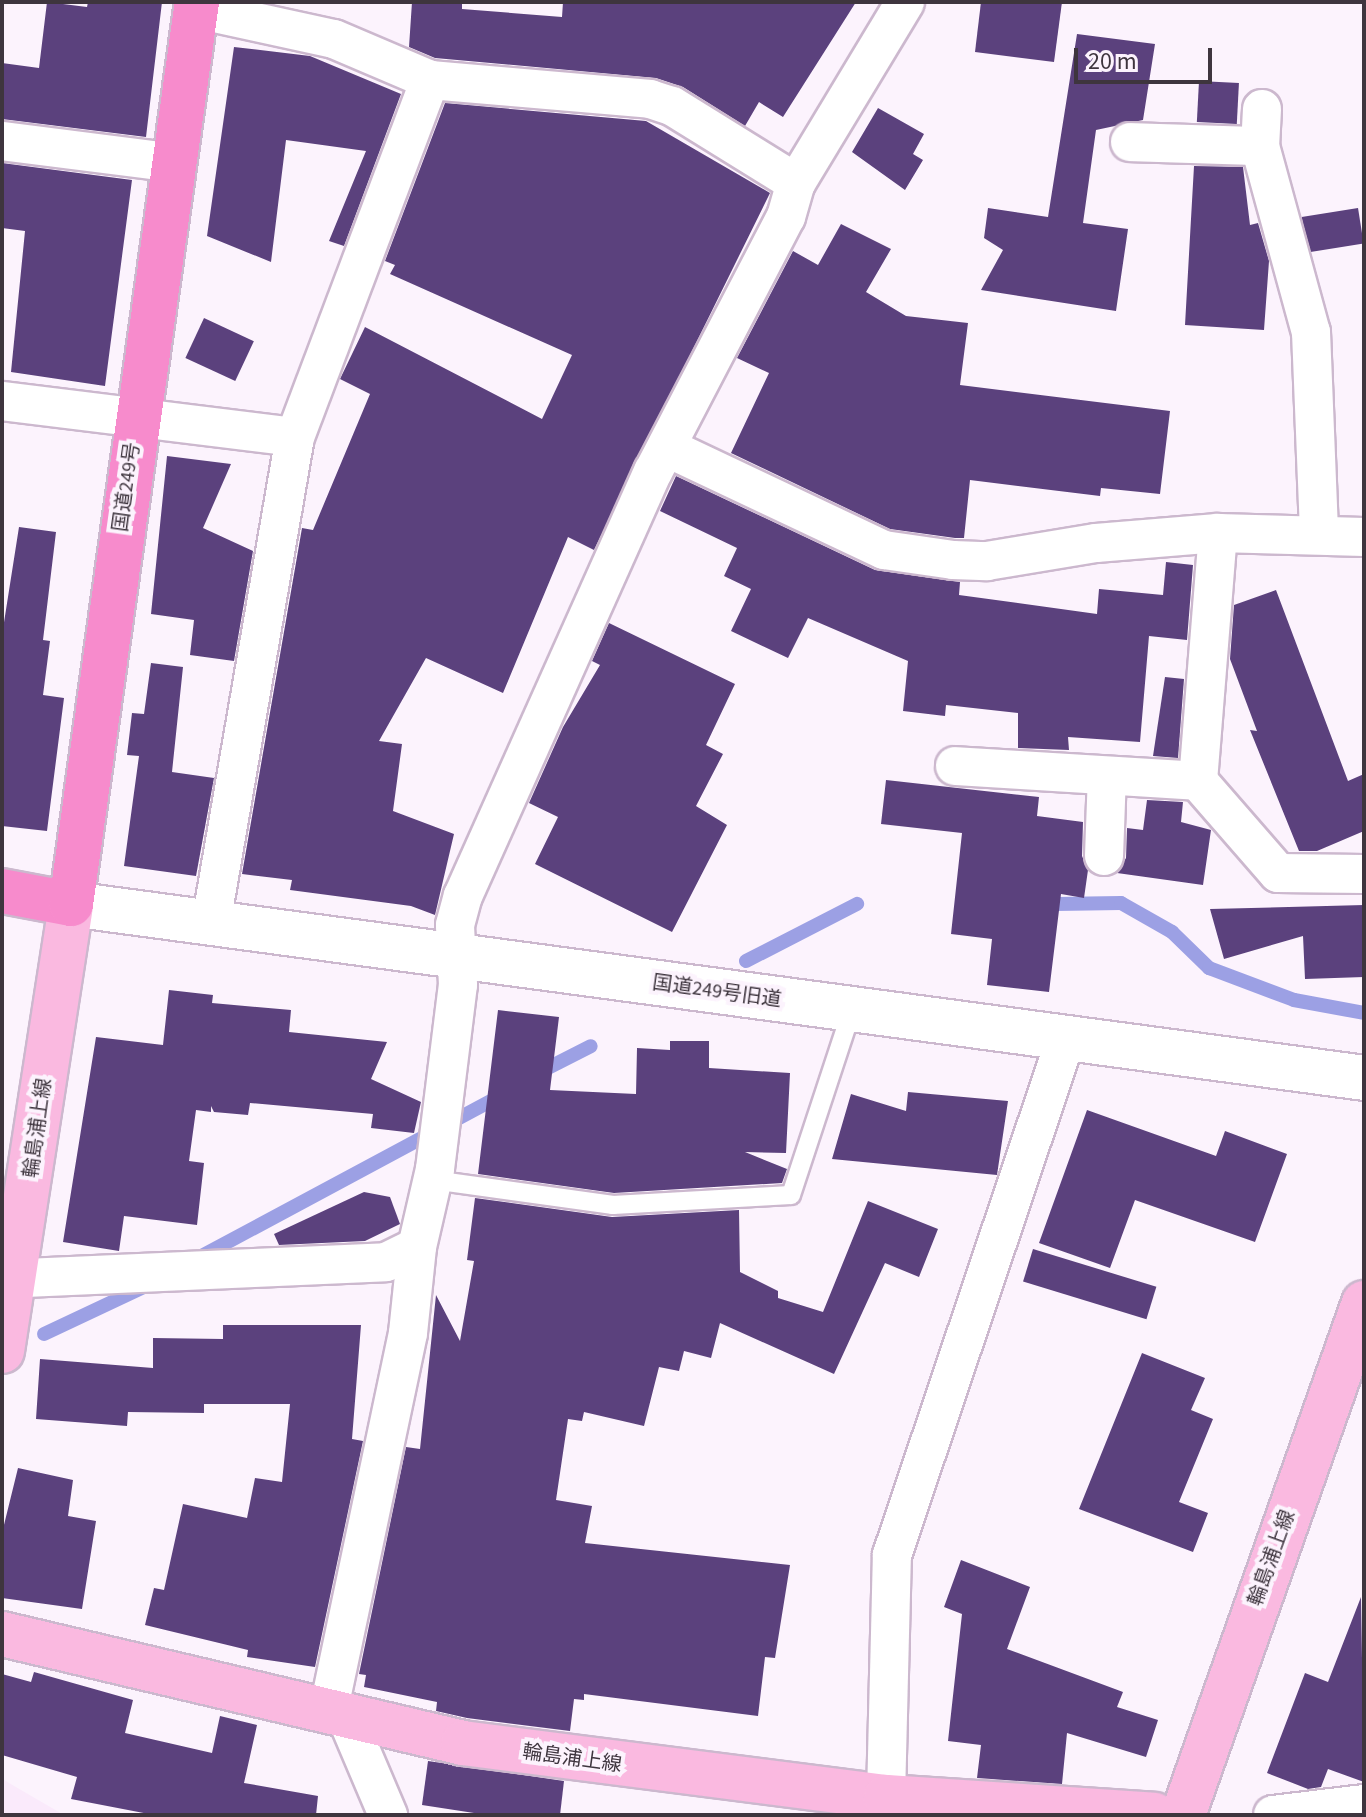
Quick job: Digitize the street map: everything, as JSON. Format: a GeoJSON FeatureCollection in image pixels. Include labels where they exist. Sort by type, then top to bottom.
{"type":"FeatureCollection","features":[{"type":"Feature","properties":{"kind":"highway","name":"国道249号"},"geometry":{"type":"LineString","coordinates":[[71,904],[197,5]]}},
{"type":"Feature","properties":{"kind":"highway"},"geometry":{"type":"LineString","coordinates":[[2,891],[71,904]]}},
{"type":"Feature","properties":{"kind":"main road","name":"輪島浦上線"},"geometry":{"type":"LineString","coordinates":[[2,1351],[9,1278],[71,904]]}},
{"type":"Feature","properties":{"kind":"main road","name":"輪島浦上線"},"geometry":{"type":"LineString","coordinates":[[1183,1815],[1364,1303]]}},
{"type":"Feature","properties":{"kind":"main road","name":"輪島浦上線"},"geometry":{"type":"LineString","coordinates":[[2,1634],[492,1748],[886,1797],[1126,1814]]}},
{"type":"Feature","properties":{"kind":"street"},"geometry":{"type":"LineString","coordinates":[[388,1815],[338,1712],[408,1333],[417,1247],[434,1174],[446,1099],[458,985],[455,925],[469,882],[541,714],[668,448],[786,217],[796,183],[905,2]]}},
{"type":"Feature","properties":{"kind":"street"},"geometry":{"type":"LineString","coordinates":[[197,5],[334,39],[430,80],[650,99],[672,106],[796,183]]}},
{"type":"Feature","properties":{"kind":"street"},"geometry":{"type":"LineString","coordinates":[[211,923],[295,437],[430,80]]}},
{"type":"Feature","properties":{"kind":"street"},"geometry":{"type":"LineString","coordinates":[[1262,109],[1260,146],[1311,332],[1319,532]]}},
{"type":"Feature","properties":{"kind":"street"},"geometry":{"type":"LineString","coordinates":[[2,141],[176,163]]}},
{"type":"Feature","properties":{"kind":"street"},"geometry":{"type":"LineString","coordinates":[[1130,142],[1260,146]]}},
{"type":"Feature","properties":{"kind":"street"},"geometry":{"type":"LineString","coordinates":[[2,401],[295,437]]}},
{"type":"Feature","properties":{"kind":"street"},"geometry":{"type":"LineString","coordinates":[[668,448],[884,550],[987,561],[1096,543],[1218,533],[1319,532],[1364,537]]}},
{"type":"Feature","properties":{"kind":"street"},"geometry":{"type":"LineString","coordinates":[[1218,533],[1198,781],[1278,873],[1364,874]]}},
{"type":"Feature","properties":{"kind":"street"},"geometry":{"type":"LineString","coordinates":[[955,766],[1198,781]]}},
{"type":"Feature","properties":{"kind":"street"},"geometry":{"type":"LineString","coordinates":[[1104,856],[1107,776]]}},
{"type":"Feature","properties":{"kind":"street","name":"国道249号旧道"},"geometry":{"type":"LineString","coordinates":[[71,904],[1364,1078]]}},
{"type":"Feature","properties":{"kind":"street"},"geometry":{"type":"LineString","coordinates":[[886,1797],[892,1555],[1066,1038]]}},
{"type":"Feature","properties":{"kind":"street"},"geometry":{"type":"LineString","coordinates":[[9,1278],[386,1262],[417,1247]]}},
{"type":"Feature","properties":{"kind":"street"},"geometry":{"type":"LineString","coordinates":[[1273,1815],[1364,1804]]}},
{"type":"Feature","properties":{"kind":"lane"},"geometry":{"type":"LineString","coordinates":[[434,1174],[613,1205],[791,1195],[852,1010]]}},
{"type":"Feature","properties":{"kind":"shaded area"},"geometry":{"type":"Polygon","coordinates":[[[2,1778],[9,1783],[64,1815],[2,1815],[2,1778]]]}},
{"type":"Feature","properties":{"kind":"building"},"geometry":{"type":"Polygon","coordinates":[[[47,2],[87,7],[88,2],[162,2],[146,137],[2,119],[2,63],[39,68],[47,2]]]}},
{"type":"Feature","properties":{"kind":"building"},"geometry":{"type":"Polygon","coordinates":[[[412,2],[462,2],[462,9],[562,17],[563,2],[856,2],[783,117],[759,102],[745,126],[683,87],[656,78],[435,58],[409,47],[412,2]]]}},
{"type":"Feature","properties":{"kind":"building"},"geometry":{"type":"Polygon","coordinates":[[[981,2],[1062,2],[1054,62],[975,52],[981,2]]]}},
{"type":"Feature","properties":{"kind":"building"},"geometry":{"type":"Polygon","coordinates":[[[1077,34],[1155,44],[1143,120],[1096,130],[1083,223],[1128,229],[1116,311],[981,290],[1003,250],[984,238],[988,208],[1048,217],[1077,34]]]}},
{"type":"Feature","properties":{"kind":"building"},"geometry":{"type":"Polygon","coordinates":[[[234,47],[310,56],[401,94],[344,246],[329,241],[366,151],[286,140],[271,262],[207,236],[234,47]]]}},
{"type":"Feature","properties":{"kind":"building"},"geometry":{"type":"Polygon","coordinates":[[[1199,81],[1239,83],[1237,124],[1197,122],[1199,81]]]}},
{"type":"Feature","properties":{"kind":"building"},"geometry":{"type":"Polygon","coordinates":[[[445,103],[646,121],[770,193],[594,550],[568,537],[503,693],[426,658],[379,741],[402,744],[393,811],[454,834],[435,915],[411,906],[290,890],[292,880],[242,874],[302,528],[313,530],[370,394],[340,379],[365,327],[542,419],[572,355],[390,274],[395,265],[385,261],[445,103]]]}},
{"type":"Feature","properties":{"kind":"building"},"geometry":{"type":"Polygon","coordinates":[[[878,108],[924,134],[913,154],[923,160],[905,190],[852,152],[878,108]]]}},
{"type":"Feature","properties":{"kind":"building"},"geometry":{"type":"Polygon","coordinates":[[[2,163],[132,180],[105,386],[11,372],[25,231],[2,228],[2,163]]]}},
{"type":"Feature","properties":{"kind":"building"},"geometry":{"type":"Polygon","coordinates":[[[1194,166],[1243,167],[1250,225],[1258,223],[1269,261],[1264,330],[1185,325],[1194,166]]]}},
{"type":"Feature","properties":{"kind":"building"},"geometry":{"type":"Polygon","coordinates":[[[1358,208],[1364,244],[1307,252],[1302,217],[1358,208]]]}},
{"type":"Feature","properties":{"kind":"building"},"geometry":{"type":"Polygon","coordinates":[[[841,224],[891,249],[866,292],[906,316],[968,323],[960,385],[1170,411],[1160,494],[1101,488],[1100,496],[970,480],[964,538],[955,538],[890,529],[731,453],[769,373],[737,358],[793,251],[818,265],[841,224]]]}},
{"type":"Feature","properties":{"kind":"building"},"geometry":{"type":"Polygon","coordinates":[[[204,318],[254,341],[235,381],[185,358],[204,318]]]}},
{"type":"Feature","properties":{"kind":"building"},"geometry":{"type":"Polygon","coordinates":[[[167,456],[231,464],[203,528],[253,551],[234,661],[190,655],[194,620],[151,614],[167,456]]]}},
{"type":"Feature","properties":{"kind":"building"},"geometry":{"type":"Polygon","coordinates":[[[676,476],[875,570],[960,582],[959,595],[1097,614],[1099,589],[1163,595],[1166,562],[1193,565],[1187,640],[1149,636],[1140,742],[1068,737],[1069,750],[1018,748],[1018,713],[946,705],[945,716],[903,711],[908,661],[808,618],[788,658],[731,631],[751,589],[724,576],[737,548],[660,511],[676,476]]]}},
{"type":"Feature","properties":{"kind":"building"},"geometry":{"type":"Polygon","coordinates":[[[19,527],[56,532],[43,640],[50,641],[43,695],[64,698],[47,831],[2,826],[2,635],[19,527]]]}},
{"type":"Feature","properties":{"kind":"building"},"geometry":{"type":"Polygon","coordinates":[[[1276,590],[1348,781],[1364,774],[1364,831],[1317,851],[1299,851],[1250,730],[1257,731],[1230,659],[1234,605],[1276,590]]]}},
{"type":"Feature","properties":{"kind":"building"},"geometry":{"type":"Polygon","coordinates":[[[609,623],[735,684],[706,745],[723,754],[696,806],[727,825],[672,932],[535,864],[558,817],[529,803],[563,727],[600,665],[592,661],[609,623]]]}},
{"type":"Feature","properties":{"kind":"building"},"geometry":{"type":"Polygon","coordinates":[[[151,663],[183,667],[172,772],[214,778],[196,876],[124,866],[139,756],[127,755],[132,713],[144,714],[151,663]]]}},
{"type":"Feature","properties":{"kind":"building"},"geometry":{"type":"Polygon","coordinates":[[[1165,677],[1184,679],[1178,758],[1153,756],[1165,677]]]}},
{"type":"Feature","properties":{"kind":"building"},"geometry":{"type":"Polygon","coordinates":[[[886,780],[1039,797],[1037,816],[1083,822],[1082,856],[1088,870],[1084,898],[1061,894],[1049,992],[987,985],[992,939],[951,934],[962,833],[881,824],[886,780]]]}},
{"type":"Feature","properties":{"kind":"building"},"geometry":{"type":"Polygon","coordinates":[[[1147,800],[1183,802],[1181,822],[1211,830],[1203,885],[1117,873],[1126,858],[1127,828],[1143,830],[1147,800]]]}},
{"type":"Feature","properties":{"kind":"building"},"geometry":{"type":"Polygon","coordinates":[[[1364,905],[1364,977],[1305,979],[1303,936],[1224,959],[1210,909],[1364,905]]]}},
{"type":"Feature","properties":{"kind":"building"},"geometry":{"type":"Polygon","coordinates":[[[169,990],[213,995],[212,1003],[291,1010],[289,1032],[387,1042],[371,1079],[421,1102],[414,1133],[371,1128],[373,1114],[250,1103],[248,1115],[214,1112],[211,1106],[211,1112],[196,1110],[189,1161],[204,1163],[197,1225],[124,1216],[119,1251],[63,1242],[96,1037],[163,1045],[169,990]]]}},
{"type":"Feature","properties":{"kind":"building"},"geometry":{"type":"Polygon","coordinates":[[[498,1010],[559,1017],[550,1090],[636,1094],[637,1048],[670,1050],[670,1041],[709,1041],[709,1068],[790,1073],[786,1153],[745,1152],[787,1169],[782,1183],[614,1193],[478,1174],[498,1010]]]}},
{"type":"Feature","properties":{"kind":"building"},"geometry":{"type":"Polygon","coordinates":[[[908,1092],[1008,1101],[997,1175],[832,1159],[851,1094],[906,1111],[908,1092]]]}},
{"type":"Feature","properties":{"kind":"building"},"geometry":{"type":"Polygon","coordinates":[[[1087,1110],[1216,1156],[1225,1131],[1287,1154],[1255,1242],[1135,1200],[1110,1268],[1039,1243],[1087,1110]]]}},
{"type":"Feature","properties":{"kind":"building"},"geometry":{"type":"Polygon","coordinates":[[[364,1192],[390,1197],[400,1224],[365,1241],[279,1245],[274,1234],[364,1192]]]}},
{"type":"Feature","properties":{"kind":"building"},"geometry":{"type":"Polygon","coordinates":[[[475,1198],[612,1217],[739,1210],[740,1272],[778,1291],[778,1298],[823,1312],[868,1201],[938,1229],[919,1277],[885,1263],[834,1374],[720,1323],[711,1358],[684,1351],[679,1371],[659,1367],[644,1426],[584,1412],[582,1421],[568,1419],[556,1500],[592,1506],[585,1543],[790,1565],[775,1658],[765,1657],[758,1716],[584,1694],[584,1700],[574,1699],[570,1731],[467,1718],[436,1711],[437,1702],[364,1687],[366,1675],[359,1674],[406,1447],[420,1449],[436,1295],[460,1341],[474,1261],[467,1260],[475,1198]]]}},
{"type":"Feature","properties":{"kind":"building"},"geometry":{"type":"Polygon","coordinates":[[[1033,1249],[1156,1287],[1146,1319],[1023,1282],[1033,1249]]]}},
{"type":"Feature","properties":{"kind":"building"},"geometry":{"type":"Polygon","coordinates":[[[223,1325],[361,1325],[352,1439],[363,1441],[315,1667],[247,1657],[248,1650],[145,1625],[154,1588],[164,1590],[183,1504],[247,1518],[255,1478],[282,1482],[290,1404],[204,1404],[204,1413],[128,1412],[127,1426],[36,1419],[40,1359],[153,1368],[153,1338],[223,1339],[223,1325]]]}},
{"type":"Feature","properties":{"kind":"building"},"geometry":{"type":"Polygon","coordinates":[[[1142,1353],[1205,1378],[1191,1410],[1213,1419],[1179,1502],[1208,1513],[1193,1552],[1079,1509],[1142,1353]]]}},
{"type":"Feature","properties":{"kind":"building"},"geometry":{"type":"Polygon","coordinates":[[[18,1468],[73,1480],[68,1516],[96,1521],[82,1609],[2,1598],[2,1533],[18,1468]]]}},
{"type":"Feature","properties":{"kind":"building"},"geometry":{"type":"Polygon","coordinates":[[[961,1560],[1030,1587],[1007,1649],[1123,1692],[1117,1707],[1158,1720],[1146,1757],[1067,1733],[1062,1784],[977,1778],[981,1745],[948,1741],[962,1614],[944,1607],[961,1560]]]}},
{"type":"Feature","properties":{"kind":"building"},"geometry":{"type":"Polygon","coordinates":[[[1361,1597],[1364,1782],[1328,1769],[1321,1787],[1308,1789],[1267,1773],[1305,1673],[1328,1682],[1361,1597]]]}},
{"type":"Feature","properties":{"kind":"building"},"geometry":{"type":"Polygon","coordinates":[[[34,1672],[133,1700],[125,1733],[212,1753],[220,1716],[257,1725],[244,1783],[318,1796],[316,1815],[154,1815],[71,1799],[77,1777],[2,1755],[2,1674],[31,1682],[34,1672]]]}},
{"type":"Feature","properties":{"kind":"building"},"geometry":{"type":"Polygon","coordinates":[[[428,1761],[564,1781],[560,1815],[487,1815],[422,1805],[428,1761]]]}},
{"type":"Feature","properties":{"kind":"waterway"},"geometry":{"type":"LineString","coordinates":[[1056,904],[1121,903],[1172,932],[1209,968],[1294,1000],[1364,1013]]}},
{"type":"Feature","properties":{"kind":"waterway"},"geometry":{"type":"LineString","coordinates":[[746,961],[857,904]]}},
{"type":"Feature","properties":{"kind":"waterway"},"geometry":{"type":"LineString","coordinates":[[538,1073],[591,1046]]}},
{"type":"Feature","properties":{"kind":"waterway"},"geometry":{"type":"LineString","coordinates":[[198,1258],[500,1096]]}},
{"type":"Feature","properties":{"kind":"waterway"},"geometry":{"type":"LineString","coordinates":[[44,1334],[148,1285]]}}]}
